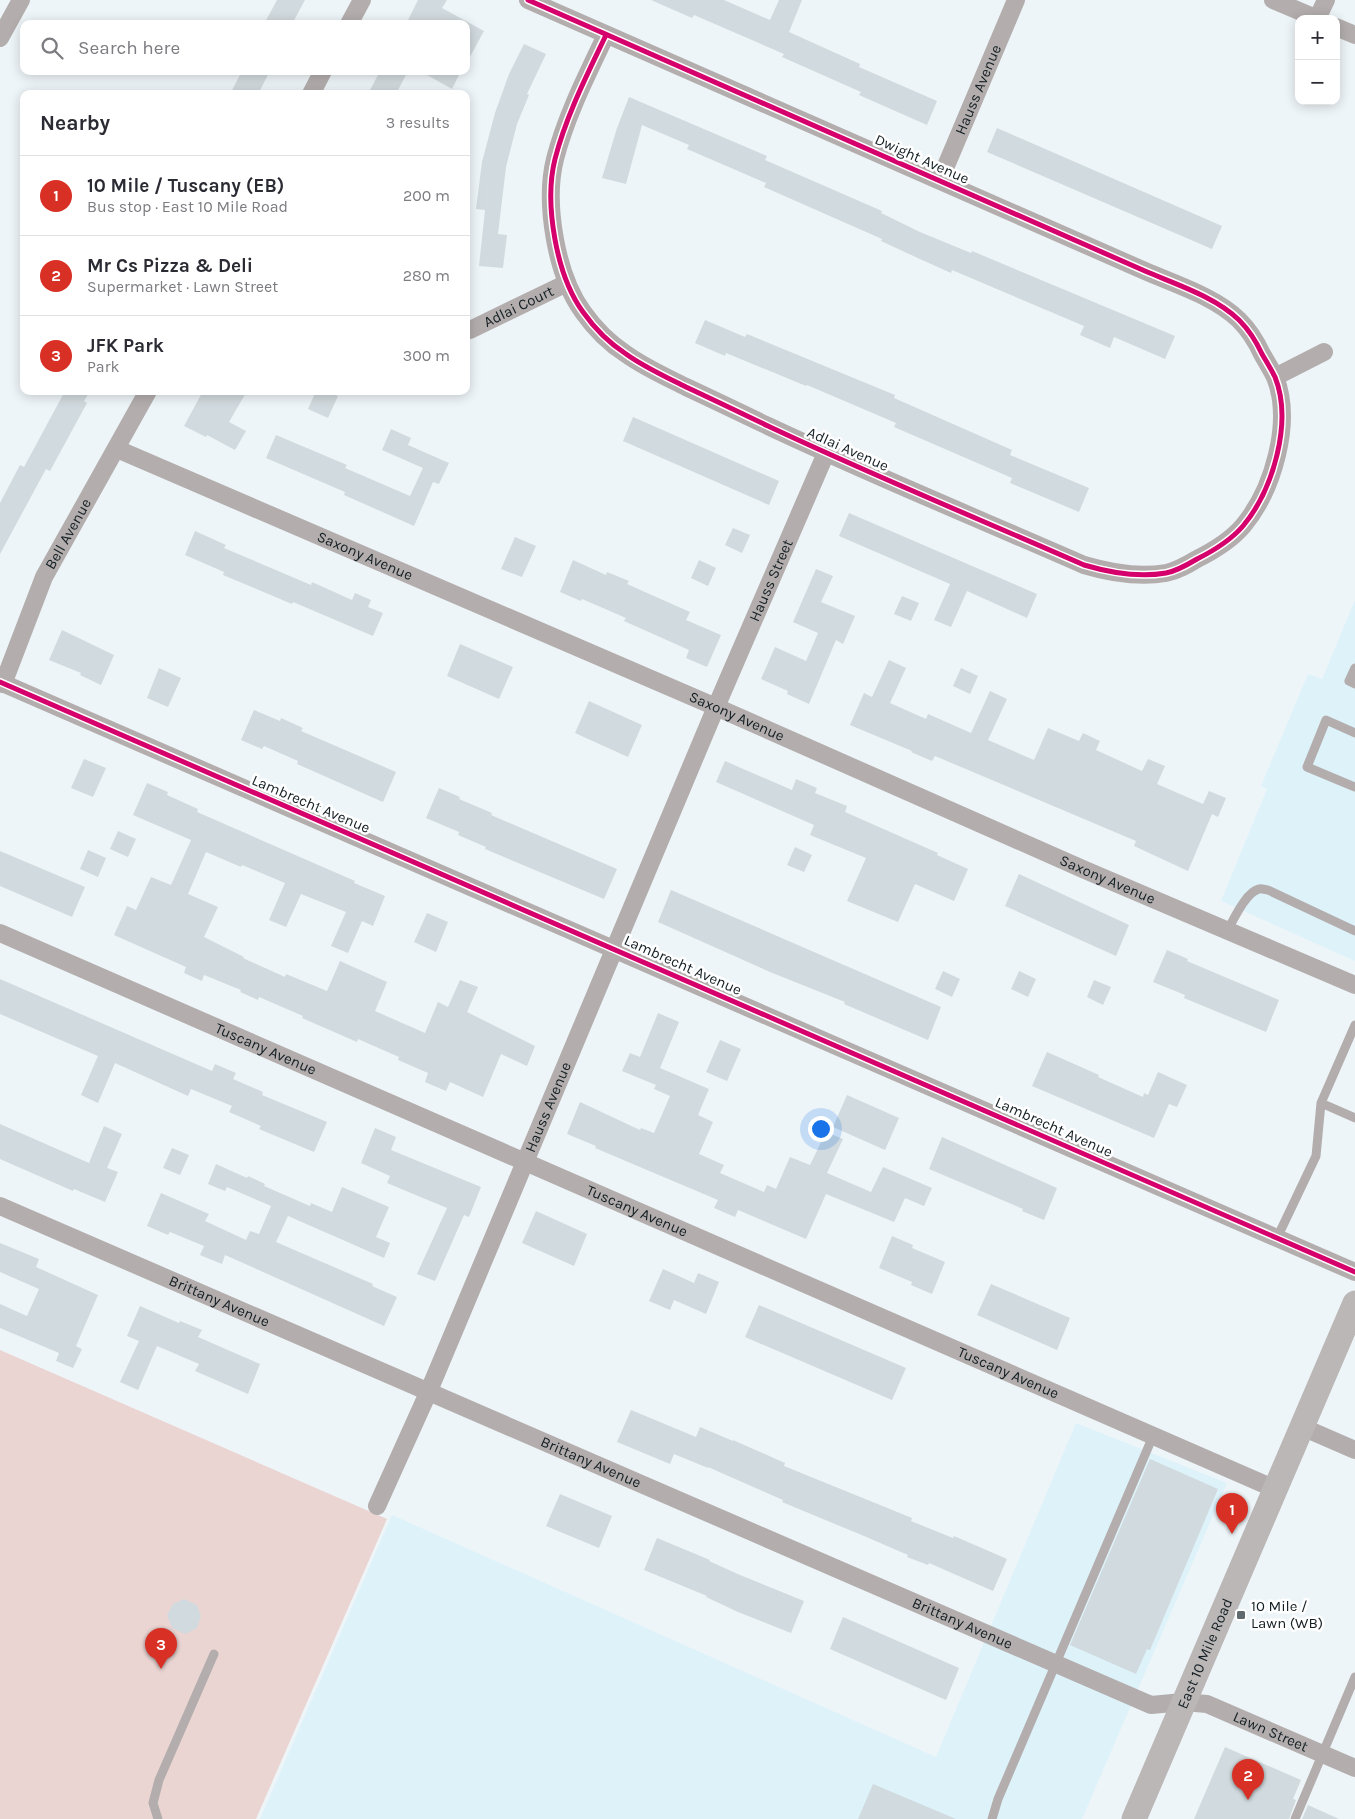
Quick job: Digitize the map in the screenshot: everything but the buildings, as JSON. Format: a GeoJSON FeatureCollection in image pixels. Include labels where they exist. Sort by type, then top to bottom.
{"type":"FeatureCollection","features":[{"type":"Feature","properties":{"kind":"main road"},"geometry":{"type":"LineString","coordinates":[[1302,1427],[1355,1302]]}},
{"type":"Feature","properties":{"kind":"main road","name":"East 10 Mile Road"},"geometry":{"type":"LineString","coordinates":[[1134,1819],[1302,1427]]}},
{"type":"Feature","properties":{"kind":"street"},"geometry":{"type":"LineString","coordinates":[[0,38],[21,0]]}},
{"type":"Feature","properties":{"kind":"street"},"geometry":{"type":"LineString","coordinates":[[351,20],[362,0]]}},
{"type":"Feature","properties":{"kind":"street","name":"Dwight Avenue"},"geometry":{"type":"LineString","coordinates":[[528,0],[1216,303],[1238,319],[1253,337],[1275,378]]}},
{"type":"Feature","properties":{"kind":"street","name":"Hauss Avenue"},"geometry":{"type":"LineString","coordinates":[[940,180],[1016,0]]}},
{"type":"Feature","properties":{"kind":"street"},"geometry":{"type":"LineString","coordinates":[[1274,0],[1309,15]]}},
{"type":"Feature","properties":{"kind":"street"},"geometry":{"type":"LineString","coordinates":[[1320,15],[1326,0]]}},
{"type":"Feature","properties":{"kind":"street"},"geometry":{"type":"LineString","coordinates":[[1340,29],[1355,35]]}},
{"type":"Feature","properties":{"kind":"street","name":"Adlai Avenue"},"geometry":{"type":"LineString","coordinates":[[606,35],[576,99],[555,160],[551,186],[551,212],[555,242],[567,283],[582,311],[601,335],[626,355],[667,377],[826,454],[1084,565],[1130,575],[1165,573],[1176,570],[1214,551],[1242,527],[1262,497],[1276,460],[1282,426],[1279,394],[1275,378]]}},
{"type":"Feature","properties":{"kind":"street"},"geometry":{"type":"LineString","coordinates":[[313,90],[321,75]]}},
{"type":"Feature","properties":{"kind":"street","name":"Adlai Court"},"geometry":{"type":"LineString","coordinates":[[470,330],[567,283]]}},
{"type":"Feature","properties":{"kind":"street"},"geometry":{"type":"LineString","coordinates":[[1275,378],[1324,352]]}},
{"type":"Feature","properties":{"kind":"street","name":"Bell Avenue"},"geometry":{"type":"LineString","coordinates":[[2,683],[44,577],[146,395]]}},
{"type":"Feature","properties":{"kind":"street","name":"Saxony Avenue"},"geometry":{"type":"LineString","coordinates":[[117,449],[716,706],[1084,870],[1355,984]]}},
{"type":"Feature","properties":{"kind":"street","name":"Hauss Street"},"geometry":{"type":"LineString","coordinates":[[716,706],[826,454]]}},
{"type":"Feature","properties":{"kind":"street","name":"Lambrecht Avenue"},"geometry":{"type":"LineString","coordinates":[[2,683],[1355,1272]]}},
{"type":"Feature","properties":{"kind":"street","name":"Hauss Avenue"},"geometry":{"type":"LineString","coordinates":[[377,1506],[428,1393],[523,1162],[716,706]]}},
{"type":"Feature","properties":{"kind":"street","name":"Tuscany Avenue"},"geometry":{"type":"LineString","coordinates":[[0,933],[1275,1489]]}},
{"type":"Feature","properties":{"kind":"street","name":"Brittany Avenue"},"geometry":{"type":"LineString","coordinates":[[0,1206],[1151,1705],[1183,1702]]}},
{"type":"Feature","properties":{"kind":"street"},"geometry":{"type":"LineString","coordinates":[[1302,1427],[1355,1450]]}},
{"type":"Feature","properties":{"kind":"street","name":"Lawn Street"},"geometry":{"type":"LineString","coordinates":[[1183,1702],[1207,1704],[1355,1768]]}},
{"type":"Feature","properties":{"kind":"lane"},"geometry":{"type":"LineString","coordinates":[[1355,668],[1349,681],[1355,684]]}},
{"type":"Feature","properties":{"kind":"lane"},"geometry":{"type":"LineString","coordinates":[[1355,733],[1326,720],[1307,767],[1355,787]]}},
{"type":"Feature","properties":{"kind":"lane"},"geometry":{"type":"LineString","coordinates":[[1228,931],[1242,905],[1251,894],[1259,889],[1268,890],[1355,931]]}},
{"type":"Feature","properties":{"kind":"lane"},"geometry":{"type":"LineString","coordinates":[[1277,1238],[1316,1156],[1321,1103],[1355,1025]]}},
{"type":"Feature","properties":{"kind":"lane"},"geometry":{"type":"LineString","coordinates":[[1321,1103],[1355,1118]]}},
{"type":"Feature","properties":{"kind":"lane"},"geometry":{"type":"LineString","coordinates":[[992,1819],[998,1799],[1153,1436]]}},
{"type":"Feature","properties":{"kind":"lane"},"geometry":{"type":"LineString","coordinates":[[158,1819],[153,1803],[159,1780],[214,1654]]}},
{"type":"Feature","properties":{"kind":"lane"},"geometry":{"type":"LineString","coordinates":[[1295,1819],[1355,1677]]}},
{"type":"Feature","properties":{"kind":"shaded area"},"geometry":{"type":"Polygon","coordinates":[[[1355,600],[1355,961],[1221,901],[1267,789],[1261,786],[1308,674],[1322,679],[1355,600]]]}},
{"type":"Feature","properties":{"kind":"shaded area"},"geometry":{"type":"Polygon","coordinates":[[[0,1350],[387,1519],[256,1819],[0,1819],[0,1350]]]}},
{"type":"Feature","properties":{"kind":"shaded area"},"geometry":{"type":"Polygon","coordinates":[[[1076,1423],[1227,1483],[1082,1819],[260,1819],[392,1515],[936,1757],[1076,1423]]]}},
{"type":"Feature","properties":{"kind":"cycle path"},"geometry":{"type":"LineString","coordinates":[[528,0],[1195,292],[1230,312],[1252,336],[1275,377],[1280,395],[1282,414],[1281,434],[1271,475],[1254,511],[1243,526],[1215,549],[1186,566],[1170,572],[1135,575],[1084,565],[768,426],[655,372],[614,345],[597,330],[583,312],[566,279],[559,259],[555,238],[551,196],[555,159],[565,127],[606,35]]}},
{"type":"Feature","properties":{"kind":"cycle path"},"geometry":{"type":"LineString","coordinates":[[0,682],[1355,1272]]}},
{"type":"Feature","properties":{"kind":"place","name":"10 Mile / Tuscany (EB)"},"geometry":{"type":"Point","coordinates":[1232,1534]}},
{"type":"Feature","properties":{"kind":"place","name":"10 Mile / Lawn (WB)"},"geometry":{"type":"Point","coordinates":[1241,1615]}},
{"type":"Feature","properties":{"kind":"place","name":"JFK Park"},"geometry":{"type":"Point","coordinates":[161,1669]}},
{"type":"Feature","properties":{"kind":"place","name":"Mr Cs Pizza & Deli"},"geometry":{"type":"Point","coordinates":[1248,1800]}}]}
